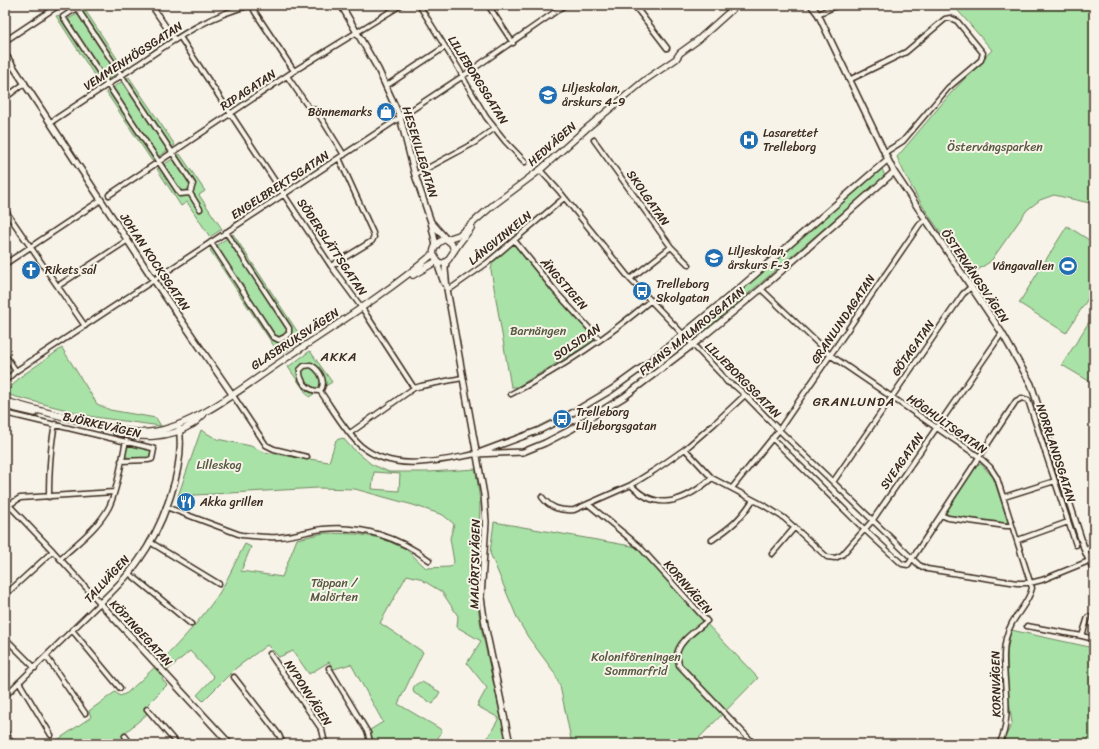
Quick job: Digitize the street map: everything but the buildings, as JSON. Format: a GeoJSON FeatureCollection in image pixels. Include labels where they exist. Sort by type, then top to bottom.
{"type":"FeatureCollection","features":[{"type":"Feature","properties":{"kind":"main road","name":"HEDVÄGEN"},"geometry":{"type":"LineString","coordinates":[[436,246],[440,241],[459,235],[492,206],[540,170],[586,128],[645,80],[676,59],[680,53],[698,40],[737,5]]}},
{"type":"Feature","properties":{"kind":"main road","name":"HEDVÄGEN"},"geometry":{"type":"LineString","coordinates":[[446,262],[460,242],[492,206]]}},
{"type":"Feature","properties":{"kind":"main road"},"geometry":{"type":"LineString","coordinates":[[447,239],[452,244],[454,251]]}},
{"type":"Feature","properties":{"kind":"main road"},"geometry":{"type":"LineString","coordinates":[[436,246],[434,254],[438,262],[446,262]]}},
{"type":"Feature","properties":{"kind":"main road","name":"GLASBRUKSVÄGEN"},"geometry":{"type":"LineString","coordinates":[[5,406],[128,435],[160,436],[179,428],[209,409],[362,308],[434,254]]}},
{"type":"Feature","properties":{"kind":"main road","name":"GLASBRUKSVÄGEN"},"geometry":{"type":"LineString","coordinates":[[393,286],[438,262]]}},
{"type":"Feature","properties":{"kind":"main road","name":"GLASBRUKSVÄGEN"},"geometry":{"type":"LineString","coordinates":[[5,401],[59,416],[136,432],[149,432],[179,428]]}},
{"type":"Feature","properties":{"kind":"street"},"geometry":{"type":"LineString","coordinates":[[5,41],[59,5]]}},
{"type":"Feature","properties":{"kind":"street"},"geometry":{"type":"LineString","coordinates":[[151,5],[175,40]]}},
{"type":"Feature","properties":{"kind":"street","name":"VEMMENHÖGSGATAN"},"geometry":{"type":"LineString","coordinates":[[51,122],[180,36],[206,21],[236,9],[258,5]]}},
{"type":"Feature","properties":{"kind":"street","name":"HESEKILLEGATAN"},"geometry":{"type":"LineString","coordinates":[[340,5],[378,69],[400,117],[415,175],[431,222],[436,246]]}},
{"type":"Feature","properties":{"kind":"street","name":"RIPAGATAN"},"geometry":{"type":"LineString","coordinates":[[109,195],[294,71],[401,5]]}},
{"type":"Feature","properties":{"kind":"street","name":"LILJEBORGSGATAN"},"geometry":{"type":"LineString","coordinates":[[419,5],[463,76],[486,117],[525,162]]}},
{"type":"Feature","properties":{"kind":"street"},"geometry":{"type":"LineString","coordinates":[[488,5],[512,43]]}},
{"type":"Feature","properties":{"kind":"street"},"geometry":{"type":"LineString","coordinates":[[634,5],[667,48]]}},
{"type":"Feature","properties":{"kind":"street","name":"ÖSTERVÅNGSVÄGEN"},"geometry":{"type":"LineString","coordinates":[[811,5],[818,14],[887,160],[925,220],[1002,333],[1031,384],[1085,550],[1094,571]]}},
{"type":"Feature","properties":{"kind":"street"},"geometry":{"type":"LineString","coordinates":[[818,14],[838,5]]}},
{"type":"Feature","properties":{"kind":"street"},"geometry":{"type":"LineString","coordinates":[[79,6],[121,76],[193,184],[190,193],[180,194],[63,17],[79,6]]}},
{"type":"Feature","properties":{"kind":"street"},"geometry":{"type":"LineString","coordinates":[[253,6],[294,71]]}},
{"type":"Feature","properties":{"kind":"street","name":"ENGELBREKTSGATAN"},"geometry":{"type":"LineString","coordinates":[[5,381],[16,371],[463,76],[563,6]]}},
{"type":"Feature","properties":{"kind":"street"},"geometry":{"type":"LineString","coordinates":[[849,80],[906,52],[945,19],[950,18],[957,21],[982,50],[984,55],[981,60],[948,88],[903,141],[884,153]]}},
{"type":"Feature","properties":{"kind":"street","name":"SÖDERSLÄTTSGATAN"},"geometry":{"type":"LineString","coordinates":[[180,36],[331,266],[362,308],[414,388]]}},
{"type":"Feature","properties":{"kind":"street"},"geometry":{"type":"LineString","coordinates":[[386,86],[445,47]]}},
{"type":"Feature","properties":{"kind":"street","name":"JOHAN KOCKSGATAN"},"geometry":{"type":"LineString","coordinates":[[5,54],[154,280],[266,444],[274,449],[307,457]]}},
{"type":"Feature","properties":{"kind":"street"},"geometry":{"type":"LineString","coordinates":[[287,76],[309,108],[316,110],[344,155]]}},
{"type":"Feature","properties":{"kind":"street"},"geometry":{"type":"LineString","coordinates":[[5,98],[25,84]]}},
{"type":"Feature","properties":{"kind":"street"},"geometry":{"type":"LineString","coordinates":[[415,175],[453,155],[494,128]]}},
{"type":"Feature","properties":{"kind":"street","name":"SKOLGATAN"},"geometry":{"type":"LineString","coordinates":[[594,140],[670,248],[689,265]]}},
{"type":"Feature","properties":{"kind":"street"},"geometry":{"type":"LineString","coordinates":[[331,266],[372,241],[374,237],[339,158]]}},
{"type":"Feature","properties":{"kind":"street","name":"FRANS MALMROSGATAN"},"geometry":{"type":"LineString","coordinates":[[476,454],[540,430],[576,411],[644,366],[743,285],[887,160]]}},
{"type":"Feature","properties":{"kind":"street","name":"LILJEBORGSGATAN"},"geometry":{"type":"LineString","coordinates":[[540,170],[630,279],[684,334],[727,382],[735,386],[745,395],[912,559],[927,569],[1017,583],[1042,580],[1089,561]]}},
{"type":"Feature","properties":{"kind":"street","name":"FRANS MALMROSGATAN"},"geometry":{"type":"LineString","coordinates":[[320,391],[350,433],[361,445],[378,457],[395,462],[413,463],[476,454],[523,452],[545,443],[593,417],[624,397],[694,345],[761,289],[894,172]]}},
{"type":"Feature","properties":{"kind":"street"},"geometry":{"type":"LineString","coordinates":[[190,193],[200,209]]}},
{"type":"Feature","properties":{"kind":"street","name":"LÅNGVINKELN"},"geometry":{"type":"LineString","coordinates":[[447,289],[453,287],[487,264],[564,198]]}},
{"type":"Feature","properties":{"kind":"street"},"geometry":{"type":"LineString","coordinates":[[5,264],[102,200]]}},
{"type":"Feature","properties":{"kind":"street"},"geometry":{"type":"LineString","coordinates":[[5,210],[85,326]]}},
{"type":"Feature","properties":{"kind":"street","name":"GRANLUNDAGATAN"},"geometry":{"type":"LineString","coordinates":[[732,488],[779,430],[920,224],[925,220]]}},
{"type":"Feature","properties":{"kind":"street","name":"HESEKILLEGATAN"},"geometry":{"type":"LineString","coordinates":[[431,222],[447,239]]}},
{"type":"Feature","properties":{"kind":"street"},"geometry":{"type":"LineString","coordinates":[[211,242],[273,337],[279,340],[285,337],[289,333],[289,328],[226,232]]}},
{"type":"Feature","properties":{"kind":"street"},"geometry":{"type":"LineString","coordinates":[[58,286],[128,240]]}},
{"type":"Feature","properties":{"kind":"street","name":"ÄNGSTIGEN"},"geometry":{"type":"LineString","coordinates":[[514,240],[556,292],[600,340]]}},
{"type":"Feature","properties":{"kind":"street"},"geometry":{"type":"LineString","coordinates":[[630,279],[670,248]]}},
{"type":"Feature","properties":{"kind":"street"},"geometry":{"type":"LineString","coordinates":[[438,262],[439,269],[447,289]]}},
{"type":"Feature","properties":{"kind":"street"},"geometry":{"type":"LineString","coordinates":[[446,262],[445,269],[447,289],[476,454]]}},
{"type":"Feature","properties":{"kind":"street","name":"GÖTAGATAN"},"geometry":{"type":"LineString","coordinates":[[833,482],[963,294],[971,287]]}},
{"type":"Feature","properties":{"kind":"street","name":"HÖGHULTSGATAN"},"geometry":{"type":"LineString","coordinates":[[761,289],[830,355],[978,456],[990,467],[997,478],[1004,498],[1030,582]]}},
{"type":"Feature","properties":{"kind":"street","name":"SOLSIDAN"},"geometry":{"type":"LineString","coordinates":[[511,394],[560,366],[600,340],[651,300]]}},
{"type":"Feature","properties":{"kind":"street","name":"SVEAGATAN"},"geometry":{"type":"LineString","coordinates":[[795,527],[827,557],[835,558],[842,555],[872,521],[1002,333]]}},
{"type":"Feature","properties":{"kind":"street"},"geometry":{"type":"LineString","coordinates":[[5,355],[16,371]]}},
{"type":"Feature","properties":{"kind":"street"},"geometry":{"type":"LineString","coordinates":[[311,365],[316,367],[324,380],[324,387],[320,391],[315,392],[309,389],[300,376],[300,370],[304,366],[311,365]]}},
{"type":"Feature","properties":{"kind":"street"},"geometry":{"type":"LineString","coordinates":[[350,433],[414,388],[462,378]]}},
{"type":"Feature","properties":{"kind":"street"},"geometry":{"type":"LineString","coordinates":[[542,496],[547,503],[555,508],[574,510],[631,485],[685,449],[745,395]]}},
{"type":"Feature","properties":{"kind":"street","name":"NORRLANDSGATAN"},"geometry":{"type":"LineString","coordinates":[[912,559],[978,456],[1016,401],[1022,398],[1028,400],[1076,545]]}},
{"type":"Feature","properties":{"kind":"street","name":"BJÖRKEVÄGEN"},"geometry":{"type":"LineString","coordinates":[[5,413],[126,441],[154,449],[152,458],[148,460],[121,461]]}},
{"type":"Feature","properties":{"kind":"street"},"geometry":{"type":"LineString","coordinates":[[49,497],[50,450],[54,424]]}},
{"type":"Feature","properties":{"kind":"street","name":"TALLVÄGEN"},"geometry":{"type":"LineString","coordinates":[[5,696],[130,573],[150,542],[166,507],[180,453],[179,428]]}},
{"type":"Feature","properties":{"kind":"street","name":"LILJEBORGSGATAN"},"geometry":{"type":"LineString","coordinates":[[772,438],[865,530],[902,564],[908,565],[912,559]]}},
{"type":"Feature","properties":{"kind":"street"},"geometry":{"type":"LineString","coordinates":[[60,559],[91,531],[109,507],[126,441]]}},
{"type":"Feature","properties":{"kind":"street"},"geometry":{"type":"LineString","coordinates":[[685,449],[712,478],[766,506],[795,527],[772,554]]}},
{"type":"Feature","properties":{"kind":"street","name":"MALÖRTSVÄGEN"},"geometry":{"type":"LineString","coordinates":[[476,454],[486,507],[481,597],[485,625],[510,744]]}},
{"type":"Feature","properties":{"kind":"street"},"geometry":{"type":"LineString","coordinates":[[631,485],[649,500],[664,502],[677,500],[690,495],[712,478]]}},
{"type":"Feature","properties":{"kind":"street"},"geometry":{"type":"LineString","coordinates":[[1004,498],[1055,481]]}},
{"type":"Feature","properties":{"kind":"street"},"geometry":{"type":"LineString","coordinates":[[7,503],[20,498],[114,492]]}},
{"type":"Feature","properties":{"kind":"street"},"geometry":{"type":"LineString","coordinates":[[712,540],[743,515],[753,500]]}},
{"type":"Feature","properties":{"kind":"street","name":"KÖPINGEGATAN"},"geometry":{"type":"LineString","coordinates":[[7,503],[230,744]]}},
{"type":"Feature","properties":{"kind":"street","name":"KORNVÄGEN"},"geometry":{"type":"LineString","coordinates":[[588,504],[638,546],[707,621],[685,640],[680,647],[677,655],[679,665],[754,744]]}},
{"type":"Feature","properties":{"kind":"street"},"geometry":{"type":"LineString","coordinates":[[166,507],[241,535],[277,537],[323,529],[343,528],[362,530],[382,535],[398,542],[429,560]]}},
{"type":"Feature","properties":{"kind":"street"},"geometry":{"type":"LineString","coordinates":[[941,515],[948,518],[1012,526]]}},
{"type":"Feature","properties":{"kind":"street"},"geometry":{"type":"LineString","coordinates":[[1018,540],[1068,522]]}},
{"type":"Feature","properties":{"kind":"street"},"geometry":{"type":"LineString","coordinates":[[150,542],[219,584]]}},
{"type":"Feature","properties":{"kind":"street"},"geometry":{"type":"LineString","coordinates":[[1085,550],[1094,544]]}},
{"type":"Feature","properties":{"kind":"street"},"geometry":{"type":"LineString","coordinates":[[5,595],[53,551]]}},
{"type":"Feature","properties":{"kind":"street"},"geometry":{"type":"LineString","coordinates":[[130,573],[190,624]]}},
{"type":"Feature","properties":{"kind":"street","name":"KORNVÄGEN"},"geometry":{"type":"LineString","coordinates":[[999,744],[1006,724],[1007,712],[1004,654],[1006,636],[1011,624],[1030,595],[1032,588],[1030,582]]}},
{"type":"Feature","properties":{"kind":"street"},"geometry":{"type":"LineString","coordinates":[[1082,636],[1088,617]]}},
{"type":"Feature","properties":{"kind":"street"},"geometry":{"type":"LineString","coordinates":[[1027,626],[1094,639]]}},
{"type":"Feature","properties":{"kind":"street"},"geometry":{"type":"LineString","coordinates":[[72,630],[120,688]]}},
{"type":"Feature","properties":{"kind":"street"},"geometry":{"type":"LineString","coordinates":[[5,638],[35,668]]}},
{"type":"Feature","properties":{"kind":"street","name":"NYPONVÄGEN"},"geometry":{"type":"LineString","coordinates":[[270,654],[322,730],[325,743]]}},
{"type":"Feature","properties":{"kind":"street"},"geometry":{"type":"LineString","coordinates":[[46,656],[85,713]]}},
{"type":"Feature","properties":{"kind":"street"},"geometry":{"type":"LineString","coordinates":[[329,668],[368,733],[369,743]]}},
{"type":"Feature","properties":{"kind":"street"},"geometry":{"type":"LineString","coordinates":[[234,677],[279,735],[283,744]]}},
{"type":"Feature","properties":{"kind":"street"},"geometry":{"type":"LineString","coordinates":[[20,682],[51,735]]}},
{"type":"Feature","properties":{"kind":"street"},"geometry":{"type":"LineString","coordinates":[[147,710],[177,744]]}},
{"type":"Feature","properties":{"kind":"street"},"geometry":{"type":"LineString","coordinates":[[5,731],[12,744]]}},
{"type":"Feature","properties":{"kind":"street"},"geometry":{"type":"LineString","coordinates":[[125,736],[131,744]]}},
{"type":"Feature","properties":{"kind":"street"},"geometry":{"type":"LineString","coordinates":[[296,744],[330,744]]}},
{"type":"Feature","properties":{"kind":"green space","name":"Östervångsparken"},"geometry":{"type":"Polygon","coordinates":[[[953,5],[1094,5],[1094,204],[1054,195],[1040,200],[1027,210],[991,261],[972,274],[921,204],[897,157],[951,93],[992,50],[953,5]]]}},
{"type":"Feature","properties":{"kind":"green space"},"geometry":{"type":"Polygon","coordinates":[[[85,10],[124,69],[100,84],[56,16],[60,15],[68,19],[85,10]]]}},
{"type":"Feature","properties":{"kind":"green space"},"geometry":{"type":"Polygon","coordinates":[[[129,77],[175,145],[152,161],[106,92],[129,77]]]}},
{"type":"Feature","properties":{"kind":"green space"},"geometry":{"type":"Polygon","coordinates":[[[180,154],[205,191],[199,195],[222,229],[210,237],[187,202],[181,206],[157,169],[180,154]]]}},
{"type":"Feature","properties":{"kind":"green space"},"geometry":{"type":"Polygon","coordinates":[[[882,169],[885,176],[699,336],[693,330],[882,169]]]}},
{"type":"Feature","properties":{"kind":"green space","name":"Vångavallen"},"geometry":{"type":"Polygon","coordinates":[[[1067,226],[1094,243],[1094,289],[1066,333],[1019,303],[1067,226]]]}},
{"type":"Feature","properties":{"kind":"green space"},"geometry":{"type":"Polygon","coordinates":[[[233,234],[303,340],[280,355],[210,250],[233,234]]]}},
{"type":"Feature","properties":{"kind":"green space","name":"Barnängen"},"geometry":{"type":"Polygon","coordinates":[[[512,245],[515,246],[552,292],[593,337],[594,341],[517,387],[511,387],[491,270],[493,261],[512,245]]]}},
{"type":"Feature","properties":{"kind":"green space"},"geometry":{"type":"Polygon","coordinates":[[[1094,314],[1094,384],[1062,365],[1094,314]]]}},
{"type":"Feature","properties":{"kind":"green space"},"geometry":{"type":"Polygon","coordinates":[[[62,348],[97,404],[110,410],[156,418],[161,426],[94,417],[5,394],[20,377],[62,348]]]}},
{"type":"Feature","properties":{"kind":"green space"},"geometry":{"type":"Polygon","coordinates":[[[310,351],[332,382],[309,397],[288,367],[310,351]]]}},
{"type":"Feature","properties":{"kind":"green space"},"geometry":{"type":"Polygon","coordinates":[[[201,430],[217,439],[251,446],[263,452],[329,462],[336,440],[343,438],[371,464],[389,472],[429,472],[476,469],[480,502],[477,599],[481,627],[507,744],[487,744],[486,741],[499,718],[477,706],[487,688],[467,663],[481,641],[457,627],[458,616],[442,592],[419,578],[407,575],[380,623],[423,652],[398,704],[442,730],[435,744],[374,744],[370,730],[383,722],[351,664],[334,669],[329,662],[309,674],[293,651],[279,657],[267,645],[236,668],[203,701],[197,695],[214,677],[190,651],[168,670],[162,679],[167,685],[148,704],[146,715],[127,731],[121,741],[117,744],[44,744],[59,739],[91,717],[89,711],[115,692],[120,696],[127,693],[162,660],[196,624],[216,598],[245,544],[251,547],[241,571],[282,577],[297,539],[324,533],[356,534],[381,538],[406,549],[426,568],[450,567],[454,562],[450,538],[454,524],[443,515],[355,489],[318,488],[178,496],[201,430]],[[374,472],[372,489],[399,491],[400,474],[374,472]]]}},
{"type":"Feature","properties":{"kind":"green space"},"geometry":{"type":"Polygon","coordinates":[[[128,444],[150,449],[151,451],[149,458],[128,458],[125,454],[128,444]]]}},
{"type":"Feature","properties":{"kind":"green space"},"geometry":{"type":"Polygon","coordinates":[[[976,464],[981,464],[993,477],[1008,521],[1006,523],[947,515],[946,512],[976,464]]]}},
{"type":"Feature","properties":{"kind":"green space","name":"Koloniföreningen Sommarfrid"},"geometry":{"type":"Polygon","coordinates":[[[494,522],[637,547],[758,678],[693,744],[572,744],[560,686],[554,672],[528,637],[518,620],[490,553],[494,522]]]}},
{"type":"Feature","properties":{"kind":"green space"},"geometry":{"type":"Polygon","coordinates":[[[1011,630],[1094,648],[1094,738],[1089,744],[1002,744],[1012,723],[1008,693],[1007,652],[1011,630]]]}},
{"type":"Feature","properties":{"kind":"green space"},"geometry":{"type":"Polygon","coordinates":[[[422,682],[440,692],[433,704],[413,691],[418,683],[422,682]]]}},
{"type":"Feature","properties":{"kind":"place","name":"Liljeskolan, årskurs 4-9"},"geometry":{"type":"Point","coordinates":[548,95]}},
{"type":"Feature","properties":{"kind":"place","name":"Bönnemarks"},"geometry":{"type":"Point","coordinates":[386,112]}},
{"type":"Feature","properties":{"kind":"place","name":"Lasarettet Trelleborg"},"geometry":{"type":"Point","coordinates":[749,140]}},
{"type":"Feature","properties":{"kind":"place","name":"Liljeskolan, årskurs F-3"},"geometry":{"type":"Point","coordinates":[714,258]}},
{"type":"Feature","properties":{"kind":"place","name":"Vångavallen"},"geometry":{"type":"Point","coordinates":[1068,266]}},
{"type":"Feature","properties":{"kind":"place","name":"Rikets sal"},"geometry":{"type":"Point","coordinates":[31,270]}},
{"type":"Feature","properties":{"kind":"place","name":"Trelleborg Skolgatan"},"geometry":{"type":"Point","coordinates":[642,291]}},
{"type":"Feature","properties":{"kind":"place","name":"Trelleborg Liljeborgsgatan"},"geometry":{"type":"Point","coordinates":[562,419]}},
{"type":"Feature","properties":{"kind":"place","name":"Akka grillen"},"geometry":{"type":"Point","coordinates":[186,502]}},
{"type":"Feature","properties":{"kind":"district","name":"AKKA"},"geometry":{"type":"Point","coordinates":[339,356]}},
{"type":"Feature","properties":{"kind":"district","name":"GRANLUNDA"},"geometry":{"type":"Point","coordinates":[854,401]}},
{"type":"Feature","properties":{"kind":"park label","name":"Lilleskog"},"geometry":{"type":"Point","coordinates":[219,465]}},
{"type":"Feature","properties":{"kind":"park label","name":"Täppan / Malörten"},"geometry":{"type":"Point","coordinates":[334,590]}}]}
